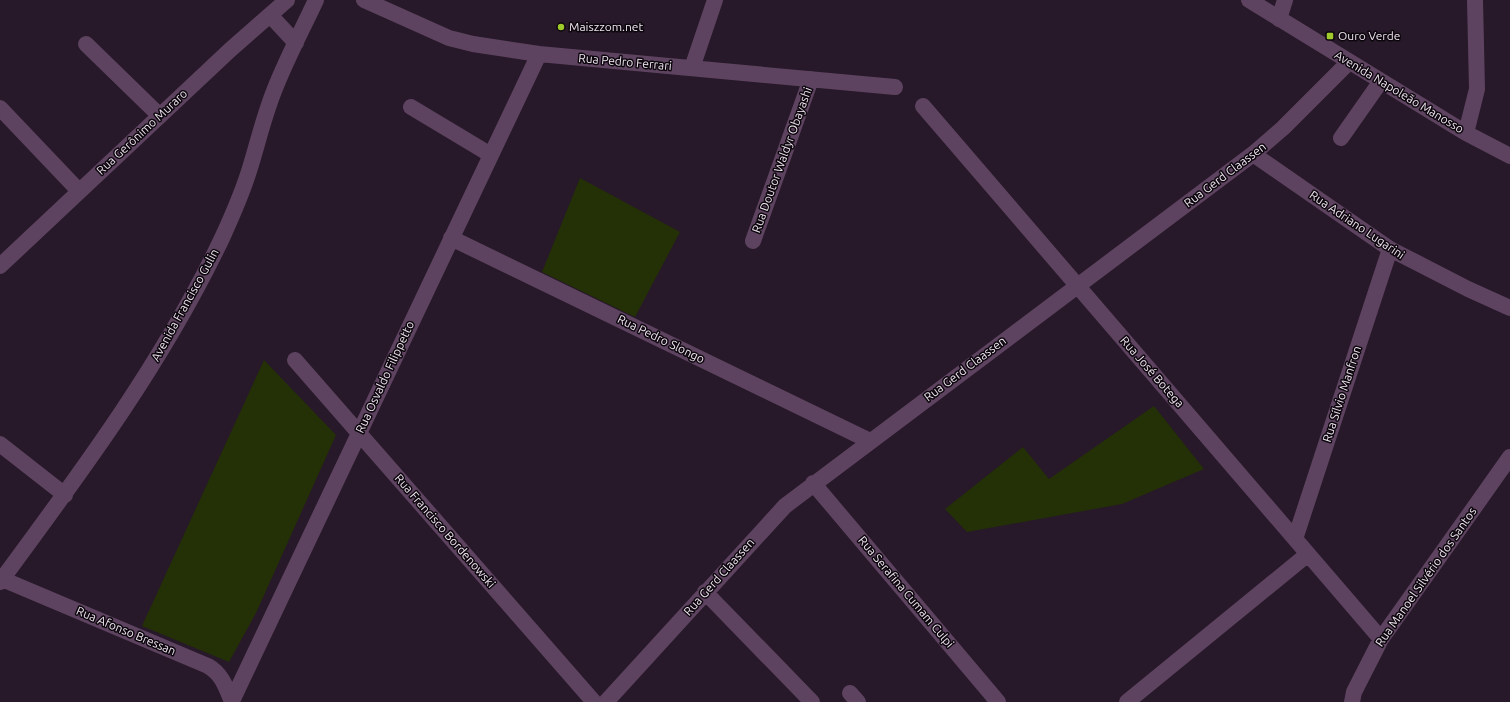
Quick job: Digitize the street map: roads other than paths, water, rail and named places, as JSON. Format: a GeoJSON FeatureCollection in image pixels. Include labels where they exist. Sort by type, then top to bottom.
{"type":"FeatureCollection","features":[{"type":"Feature","properties":{"kind":"street","name":"Rua Gerônimo Muraro"},"geometry":{"type":"LineString","coordinates":[[0,266],[79,191],[287,0]]}},
{"type":"Feature","properties":{"kind":"street","name":"Avenida Francisco Gulin"},"geometry":{"type":"LineString","coordinates":[[1,580],[65,495],[157,358],[198,284],[222,238],[242,191],[274,92],[316,0]]}},
{"type":"Feature","properties":{"kind":"street","name":"Rua Pedro Ferrari"},"geometry":{"type":"LineString","coordinates":[[364,0],[449,38],[473,44],[539,54],[895,87]]}},
{"type":"Feature","properties":{"kind":"street"},"geometry":{"type":"LineString","coordinates":[[692,68],[715,0]]}},
{"type":"Feature","properties":{"kind":"street","name":"Avenida Napoleão Manosso"},"geometry":{"type":"LineString","coordinates":[[1249,0],[1466,133],[1510,156]]}},
{"type":"Feature","properties":{"kind":"street"},"geometry":{"type":"LineString","coordinates":[[1279,19],[1285,0]]}},
{"type":"Feature","properties":{"kind":"street"},"geometry":{"type":"LineString","coordinates":[[1466,133],[1478,89],[1475,0]]}},
{"type":"Feature","properties":{"kind":"street"},"geometry":{"type":"LineString","coordinates":[[270,15],[296,43]]}},
{"type":"Feature","properties":{"kind":"street"},"geometry":{"type":"LineString","coordinates":[[86,44],[160,116]]}},
{"type":"Feature","properties":{"kind":"street","name":"Rua Osvaldo Filippetto"},"geometry":{"type":"LineString","coordinates":[[232,701],[539,54]]}},
{"type":"Feature","properties":{"kind":"street","name":"Rua Gerd Claassen"},"geometry":{"type":"LineString","coordinates":[[606,702],[773,517],[813,483],[1253,154],[1283,128],[1349,62]]}},
{"type":"Feature","properties":{"kind":"street","name":"Rua Doutor Waldyr Obayashi"},"geometry":{"type":"LineString","coordinates":[[753,241],[811,79]]}},
{"type":"Feature","properties":{"kind":"street"},"geometry":{"type":"LineString","coordinates":[[1341,138],[1381,81]]}},
{"type":"Feature","properties":{"kind":"street","name":"Rua José Botega"},"geometry":{"type":"LineString","coordinates":[[923,106],[1381,639]]}},
{"type":"Feature","properties":{"kind":"street"},"geometry":{"type":"LineString","coordinates":[[412,107],[491,155]]}},
{"type":"Feature","properties":{"kind":"street"},"geometry":{"type":"LineString","coordinates":[[0,108],[79,191]]}},
{"type":"Feature","properties":{"kind":"street","name":"Rua Adriano Lugarini"},"geometry":{"type":"LineString","coordinates":[[1253,154],[1390,249],[1468,289],[1510,308]]}},
{"type":"Feature","properties":{"kind":"street","name":"Rua Pedro Slongo"},"geometry":{"type":"LineString","coordinates":[[451,238],[870,440]]}},
{"type":"Feature","properties":{"kind":"street","name":"Rua Sílvio Manfron"},"geometry":{"type":"LineString","coordinates":[[1295,539],[1390,249]]}},
{"type":"Feature","properties":{"kind":"street","name":"Rua Francisco Bordenowski"},"geometry":{"type":"LineString","coordinates":[[295,360],[594,702]]}},
{"type":"Feature","properties":{"kind":"street"},"geometry":{"type":"LineString","coordinates":[[0,444],[65,495]]}},
{"type":"Feature","properties":{"kind":"street","name":"Rua Manoel Silvério dos Santos"},"geometry":{"type":"LineString","coordinates":[[1352,702],[1354,692],[1381,639],[1510,457]]}},
{"type":"Feature","properties":{"kind":"street","name":"Rua Serafina Cumam Culpi"},"geometry":{"type":"LineString","coordinates":[[813,483],[998,702]]}},
{"type":"Feature","properties":{"kind":"street"},"geometry":{"type":"LineString","coordinates":[[1127,702],[1308,554]]}},
{"type":"Feature","properties":{"kind":"street","name":"Rua Afonso Bressan"},"geometry":{"type":"LineString","coordinates":[[1,580],[216,670],[222,678],[232,701]]}},
{"type":"Feature","properties":{"kind":"street"},"geometry":{"type":"LineString","coordinates":[[705,592],[812,702]]}},
{"type":"Feature","properties":{"kind":"place","name":"Maiszzom.net"},"geometry":{"type":"Point","coordinates":[561,27]}},
{"type":"Feature","properties":{"kind":"place","name":"Ouro Verde"},"geometry":{"type":"Point","coordinates":[1330,36]}}]}
